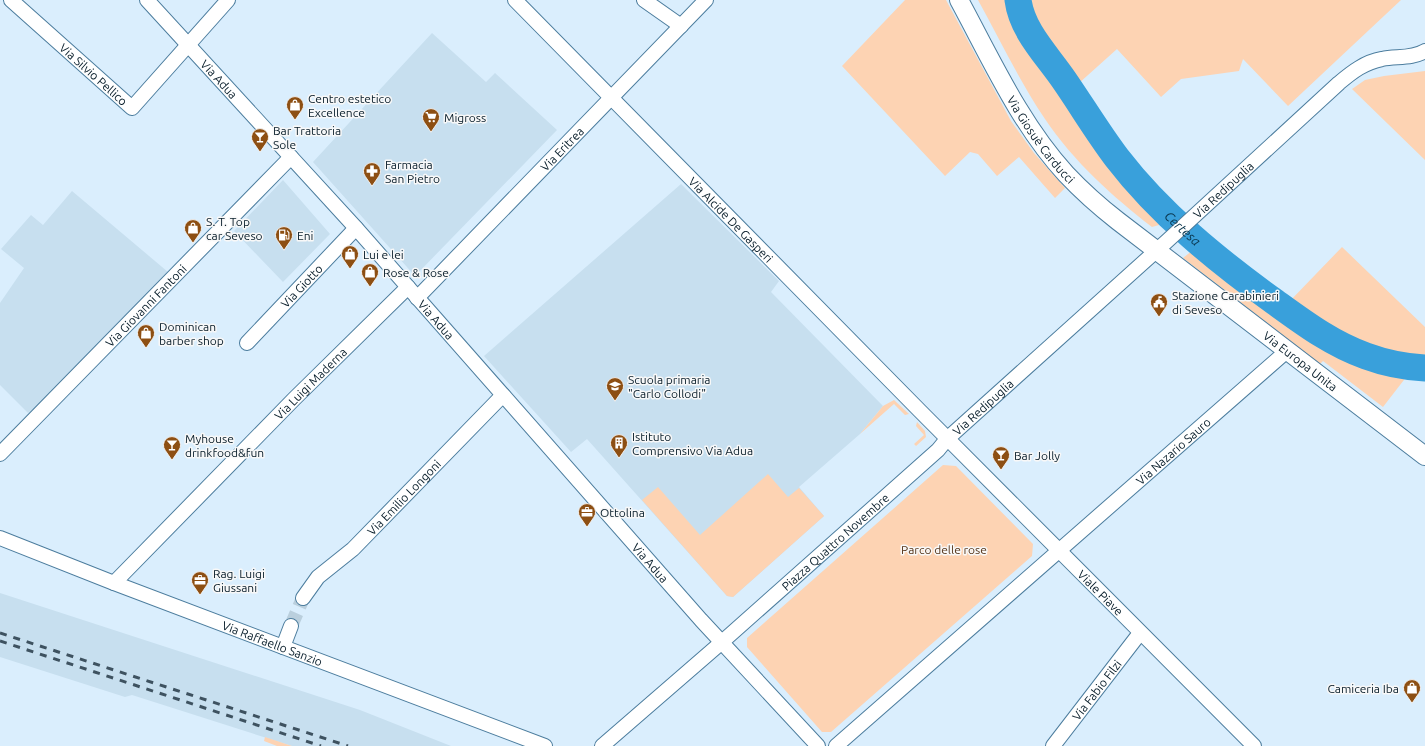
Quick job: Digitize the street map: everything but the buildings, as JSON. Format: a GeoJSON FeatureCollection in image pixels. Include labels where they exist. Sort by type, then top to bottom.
{"type":"FeatureCollection","features":[{"type":"Feature","properties":{"kind":"street","name":"Via Silvio Pellico"},"geometry":{"type":"LineString","coordinates":[[11,0],[132,108],[189,46],[228,0]]}},
{"type":"Feature","properties":{"kind":"street","name":"Via Adua"},"geometry":{"type":"LineString","coordinates":[[147,0],[356,228],[722,642],[818,746]]}},
{"type":"Feature","properties":{"kind":"street","name":"Via Alcide De Gasperi"},"geometry":{"type":"LineString","coordinates":[[515,0],[947,439]]}},
{"type":"Feature","properties":{"kind":"street"},"geometry":{"type":"LineString","coordinates":[[644,0],[681,26]]}},
{"type":"Feature","properties":{"kind":"street","name":"Via Eritrea"},"geometry":{"type":"LineString","coordinates":[[417,298],[706,0]]}},
{"type":"Feature","properties":{"kind":"street","name":"Via Giosuè Carducci"},"geometry":{"type":"LineString","coordinates":[[959,0],[1004,84],[1031,128],[1052,157],[1066,173],[1102,208],[1157,250]]}},
{"type":"Feature","properties":{"kind":"street","name":"Via Redipuglia"},"geometry":{"type":"LineString","coordinates":[[947,439],[1157,250],[1349,74],[1370,62],[1413,56],[1425,51]]}},
{"type":"Feature","properties":{"kind":"street","name":"Via Giovanni Fantoni"},"geometry":{"type":"LineString","coordinates":[[0,454],[291,157]]}},
{"type":"Feature","properties":{"kind":"street","name":"Via Giotto"},"geometry":{"type":"LineString","coordinates":[[247,343],[356,228]]}},
{"type":"Feature","properties":{"kind":"street","name":"Via Europa Unita"},"geometry":{"type":"LineString","coordinates":[[1157,250],[1425,456]]}},
{"type":"Feature","properties":{"kind":"street","name":"Via Luigi Maderna"},"geometry":{"type":"LineString","coordinates":[[114,584],[294,399],[408,287]]}},
{"type":"Feature","properties":{"kind":"street","name":"Via Nazario Sauro"},"geometry":{"type":"LineString","coordinates":[[1058,550],[1288,350]]}},
{"type":"Feature","properties":{"kind":"street","name":"Via Emilio Longoni"},"geometry":{"type":"LineString","coordinates":[[303,598],[318,577],[353,549],[503,396]]}},
{"type":"Feature","properties":{"kind":"street","name":"Viale Piave"},"geometry":{"type":"LineString","coordinates":[[947,439],[1254,746]]}},
{"type":"Feature","properties":{"kind":"street","name":"Piazza Quattro Novembre"},"geometry":{"type":"LineString","coordinates":[[602,746],[722,642],[938,450],[947,439]]}},
{"type":"Feature","properties":{"kind":"street","name":"Via Raffaello Sanzio"},"geometry":{"type":"LineString","coordinates":[[0,538],[114,584],[545,746]]}},
{"type":"Feature","properties":{"kind":"street"},"geometry":{"type":"LineString","coordinates":[[836,746],[1058,550]]}},
{"type":"Feature","properties":{"kind":"street"},"geometry":{"type":"LineString","coordinates":[[283,647],[291,626]]}},
{"type":"Feature","properties":{"kind":"street","name":"Via Fabio Filzi"},"geometry":{"type":"LineString","coordinates":[[1053,746],[1140,633]]}},
{"type":"Feature","properties":{"kind":"shaded area"},"geometry":{"type":"Polygon","coordinates":[[[432,33],[486,82],[495,73],[557,130],[415,276],[313,162],[432,33]]]}},
{"type":"Feature","properties":{"kind":"shaded area"},"geometry":{"type":"Polygon","coordinates":[[[283,180],[330,234],[283,282],[234,231],[283,180]]]}},
{"type":"Feature","properties":{"kind":"shaded area"},"geometry":{"type":"Polygon","coordinates":[[[681,184],[779,281],[771,292],[883,406],[860,434],[799,487],[824,516],[733,597],[727,596],[587,439],[571,452],[484,356],[681,184]]]}},
{"type":"Feature","properties":{"kind":"shaded area"},"geometry":{"type":"Polygon","coordinates":[[[72,191],[168,272],[34,410],[33,409],[28,413],[0,385],[0,303],[24,268],[1,249],[31,215],[43,225],[72,191]]]}},
{"type":"Feature","properties":{"kind":"shaded area"},"geometry":{"type":"Polygon","coordinates":[[[0,593],[360,710],[451,746],[292,746],[132,695],[125,697],[0,657],[0,593]]]}},
{"type":"Feature","properties":{"kind":"green space"},"geometry":{"type":"Polygon","coordinates":[[[905,0],[946,0],[1011,121],[1034,153],[1065,188],[1055,198],[1019,157],[997,176],[978,154],[970,152],[945,176],[842,66],[905,0]]]}},
{"type":"Feature","properties":{"kind":"green space"},"geometry":{"type":"Polygon","coordinates":[[[978,0],[1009,0],[1014,21],[1022,37],[1089,129],[1100,149],[1127,183],[1166,218],[1159,225],[1152,227],[1122,203],[1094,178],[1068,150],[1045,119],[1027,90],[978,0]]]}},
{"type":"Feature","properties":{"kind":"green space"},"geometry":{"type":"Polygon","coordinates":[[[1026,0],[1401,0],[1288,106],[1243,59],[1239,71],[1181,79],[1161,97],[1117,49],[1078,84],[1046,45],[1039,34],[1028,11],[1026,0]]]}},
{"type":"Feature","properties":{"kind":"green space"},"geometry":{"type":"Polygon","coordinates":[[[1425,71],[1425,160],[1352,89],[1365,80],[1425,71]]]}},
{"type":"Feature","properties":{"kind":"green space"},"geometry":{"type":"Polygon","coordinates":[[[1342,247],[1425,327],[1425,364],[1387,356],[1352,344],[1318,326],[1288,303],[1342,247]]]}},
{"type":"Feature","properties":{"kind":"green space"},"geometry":{"type":"Polygon","coordinates":[[[1193,250],[1261,303],[1314,338],[1351,356],[1407,376],[1383,407],[1323,361],[1320,364],[1183,258],[1193,250]]]}},
{"type":"Feature","properties":{"kind":"green space"},"geometry":{"type":"Polygon","coordinates":[[[894,400],[909,414],[905,415],[894,404],[860,434],[883,406],[894,400]]]}},
{"type":"Feature","properties":{"kind":"green space"},"geometry":{"type":"Polygon","coordinates":[[[917,422],[925,431],[926,437],[916,446],[914,444],[924,435],[916,426],[917,422]]]}},
{"type":"Feature","properties":{"kind":"green space","name":"Parco delle rose"},"geometry":{"type":"Polygon","coordinates":[[[943,465],[956,466],[1033,544],[1032,556],[831,732],[822,732],[747,647],[747,638],[943,465]]]}},
{"type":"Feature","properties":{"kind":"green space"},"geometry":{"type":"Polygon","coordinates":[[[768,474],[788,497],[799,488],[824,516],[733,597],[727,596],[642,500],[658,487],[700,535],[768,474]]]}},
{"type":"Feature","properties":{"kind":"green space"},"geometry":{"type":"Polygon","coordinates":[[[265,737],[292,746],[277,746],[264,741],[265,737]]]}},
{"type":"Feature","properties":{"kind":"waterway","name":"Certesa"},"geometry":{"type":"LineString","coordinates":[[1018,0],[1024,22],[1036,42],[1064,80],[1110,149],[1134,179],[1191,236],[1232,270],[1297,318],[1330,339],[1354,351],[1380,361],[1403,366],[1425,368]]}},
{"type":"Feature","properties":{"kind":"tunnel"},"geometry":{"type":"LineString","coordinates":[[291,626],[303,598]]}},
{"type":"Feature","properties":{"kind":"railway"},"geometry":{"type":"LineString","coordinates":[[0,633],[348,746]]}},
{"type":"Feature","properties":{"kind":"railway"},"geometry":{"type":"LineString","coordinates":[[0,641],[321,746]]}},
{"type":"Feature","properties":{"kind":"place","name":"Centro estetico Excellence"},"geometry":{"type":"Point","coordinates":[295,120]}},
{"type":"Feature","properties":{"kind":"place","name":"Migross"},"geometry":{"type":"Point","coordinates":[431,132]}},
{"type":"Feature","properties":{"kind":"place","name":"Bar Trattoria Sole"},"geometry":{"type":"Point","coordinates":[260,152]}},
{"type":"Feature","properties":{"kind":"place","name":"Farmacia San Pietro"},"geometry":{"type":"Point","coordinates":[372,186]}},
{"type":"Feature","properties":{"kind":"place","name":"S. T. Top car Seveso"},"geometry":{"type":"Point","coordinates":[193,243]}},
{"type":"Feature","properties":{"kind":"place","name":"Eni"},"geometry":{"type":"Point","coordinates":[284,250]}},
{"type":"Feature","properties":{"kind":"place","name":"Lui e lei"},"geometry":{"type":"Point","coordinates":[350,269]}},
{"type":"Feature","properties":{"kind":"place","name":"Rose & Rose"},"geometry":{"type":"Point","coordinates":[370,287]}},
{"type":"Feature","properties":{"kind":"place","name":"Stazione Carabinieri di Seveso"},"geometry":{"type":"Point","coordinates":[1159,317]}},
{"type":"Feature","properties":{"kind":"place","name":"Dominican barber shop"},"geometry":{"type":"Point","coordinates":[146,348]}},
{"type":"Feature","properties":{"kind":"place","name":"Scuola primaria \"Carlo Collodi\""},"geometry":{"type":"Point","coordinates":[615,401]}},
{"type":"Feature","properties":{"kind":"place","name":"Istituto Comprensivo Via Adua"},"geometry":{"type":"Point","coordinates":[619,458]}},
{"type":"Feature","properties":{"kind":"place","name":"Myhouse drinkfood&fun"},"geometry":{"type":"Point","coordinates":[172,460]}},
{"type":"Feature","properties":{"kind":"place","name":"Bar Jolly"},"geometry":{"type":"Point","coordinates":[1001,470]}},
{"type":"Feature","properties":{"kind":"place","name":"Ottolina"},"geometry":{"type":"Point","coordinates":[587,527]}},
{"type":"Feature","properties":{"kind":"place","name":"Rag. Luigi Giussani"},"geometry":{"type":"Point","coordinates":[200,595]}},
{"type":"Feature","properties":{"kind":"place","name":"Camiceria Iba"},"geometry":{"type":"Point","coordinates":[1412,703]}}]}
